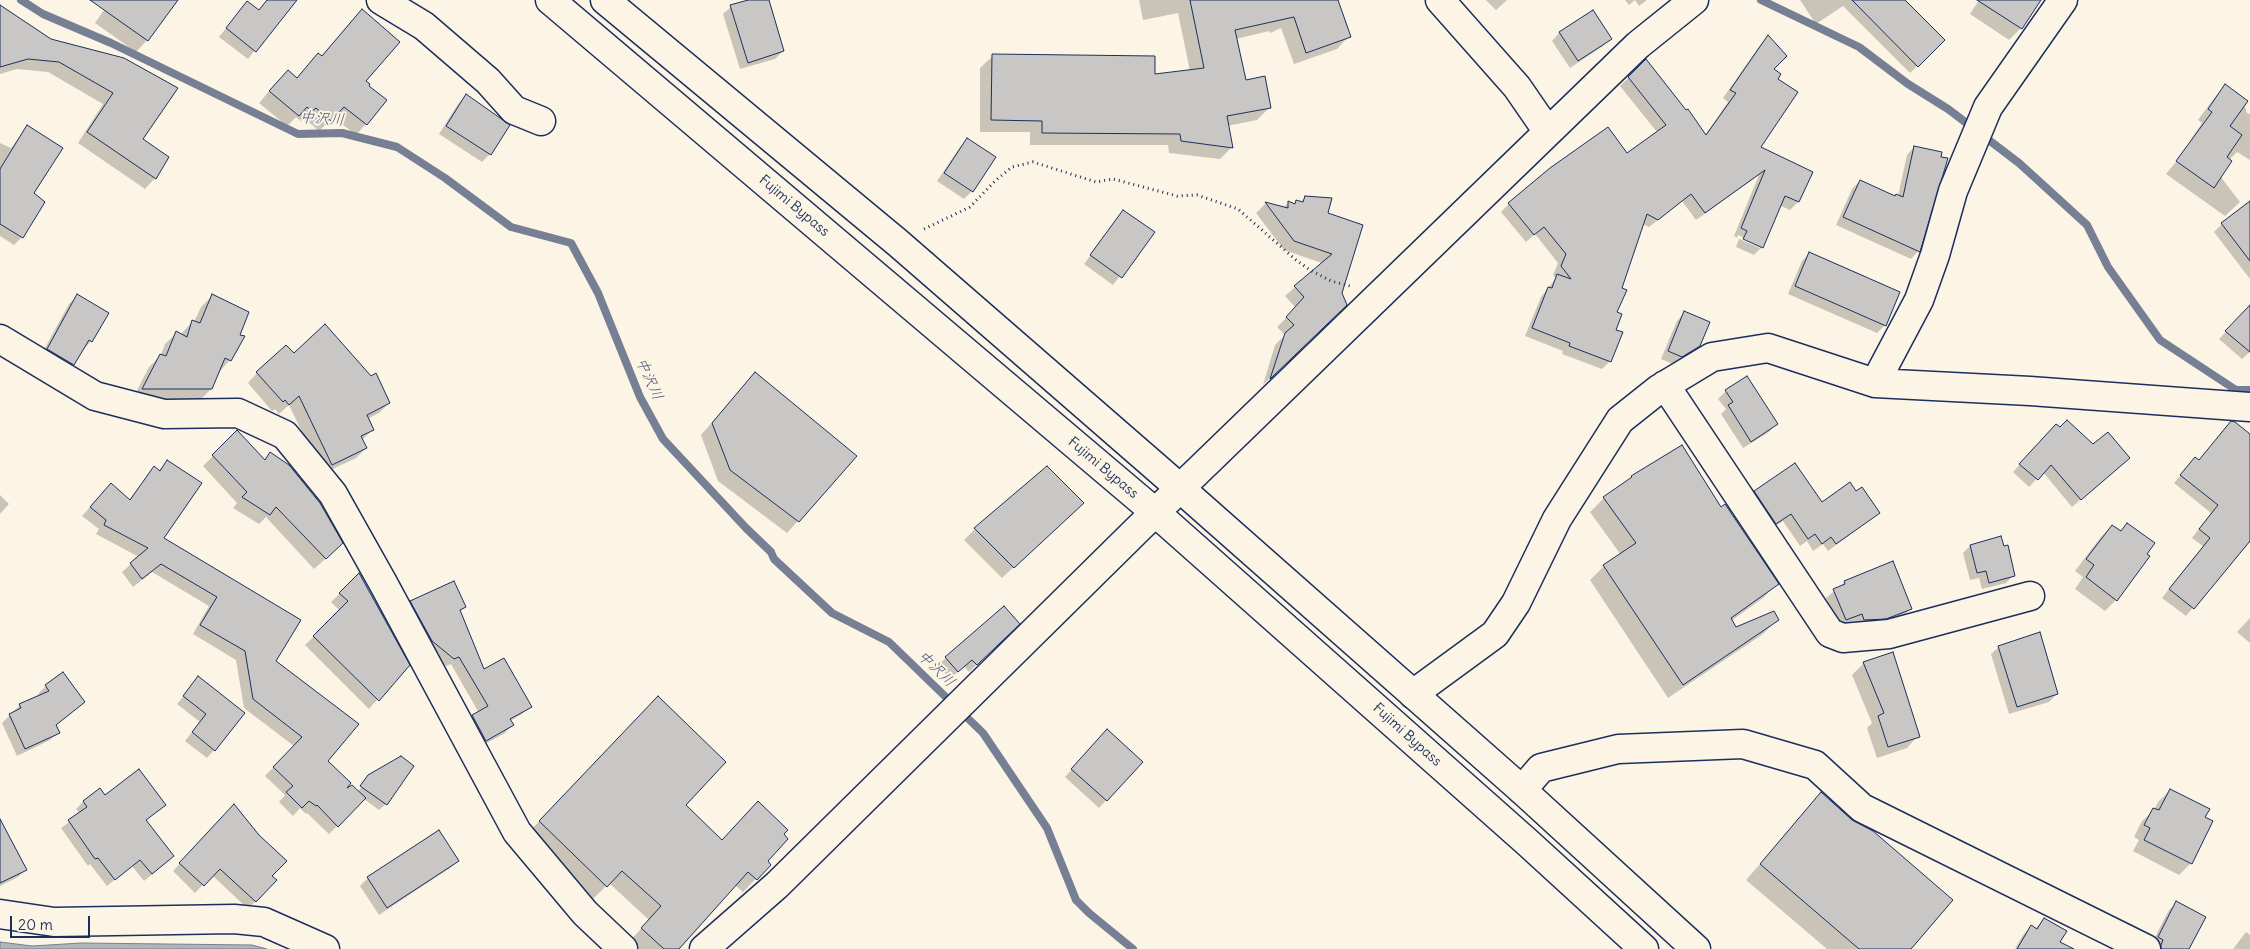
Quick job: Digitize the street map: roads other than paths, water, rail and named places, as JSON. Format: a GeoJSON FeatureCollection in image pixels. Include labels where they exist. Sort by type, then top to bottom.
{"type":"FeatureCollection","features":[{"type":"Feature","properties":{"kind":"main road"},"geometry":{"type":"LineString","coordinates":[[381,0],[424,26],[488,81],[514,110],[541,121]]}},
{"type":"Feature","properties":{"kind":"main road","name":"Fujimi Bypass"},"geometry":{"type":"LineString","coordinates":[[550,0],[1156,513],[1527,842],[1644,949]]}},
{"type":"Feature","properties":{"kind":"main road"},"geometry":{"type":"LineString","coordinates":[[605,0],[898,244],[1181,490],[1522,790],[1696,949]]}},
{"type":"Feature","properties":{"kind":"main road"},"geometry":{"type":"LineString","coordinates":[[1440,0],[1517,87],[1548,132]]}},
{"type":"Feature","properties":{"kind":"main road"},"geometry":{"type":"LineString","coordinates":[[704,949],[777,885],[961,703],[1548,132],[1638,46],[1694,0]]}},
{"type":"Feature","properties":{"kind":"main road"},"geometry":{"type":"LineString","coordinates":[[1875,383],[1919,300],[1953,190],[1988,107],[2063,0]]}},
{"type":"Feature","properties":{"kind":"main road"},"geometry":{"type":"LineString","coordinates":[[0,339],[95,396],[164,414],[238,413],[285,435],[333,494],[384,583],[517,832],[585,913],[623,949]]}},
{"type":"Feature","properties":{"kind":"main road"},"geometry":{"type":"LineString","coordinates":[[1413,694],[1495,634],[1516,603],[1557,519],[1620,420],[1665,386],[1712,357],[1768,348],[1875,383],[2030,391],[2250,407]]}},
{"type":"Feature","properties":{"kind":"main road"},"geometry":{"type":"LineString","coordinates":[[1665,386],[1830,633],[1843,638],[1889,634],[2030,596]]}},
{"type":"Feature","properties":{"kind":"main road"},"geometry":{"type":"LineString","coordinates":[[1522,790],[1541,768],[1618,749],[1744,744],[1815,765],[1862,808],[2146,949]]}},
{"type":"Feature","properties":{"kind":"main road"},"geometry":{"type":"LineString","coordinates":[[0,914],[54,922],[234,919],[264,922],[325,949]]}},
{"type":"Feature","properties":{"kind":"waterway","name":"中沢川"},"geometry":{"type":"LineString","coordinates":[[21,0],[43,14],[111,43],[298,134],[342,133],[397,147],[445,178],[511,227],[571,243],[598,293],[640,397],[663,439],[771,552],[774,559],[832,613],[889,642],[983,733],[1047,828],[1076,900],[1133,949]]}},
{"type":"Feature","properties":{"kind":"waterway"},"geometry":{"type":"LineString","coordinates":[[1761,0],[1859,47],[1908,84],[1948,109],[2019,163],[2087,225],[2108,267],[2160,340],[2236,390],[2250,390]]}}]}
